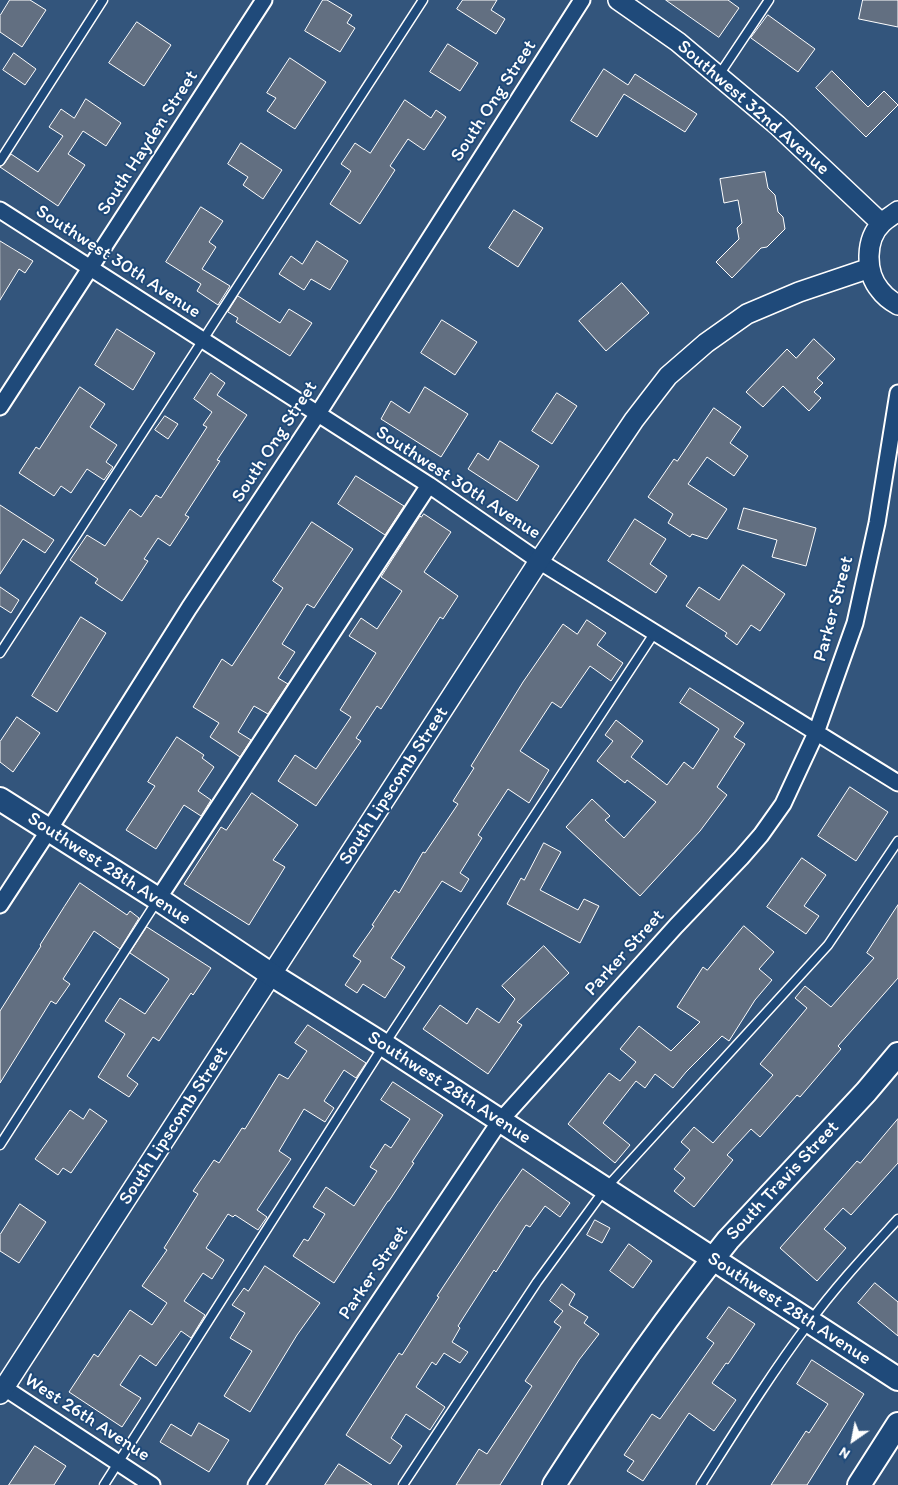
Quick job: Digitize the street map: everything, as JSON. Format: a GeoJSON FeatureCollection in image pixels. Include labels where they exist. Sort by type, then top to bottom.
{"type":"FeatureCollection","features":[{"type":"Feature","properties":{"kind":"main road","name":"Southwest 28th Avenue"},"geometry":{"type":"LineString","coordinates":[[0,799],[158,899],[272,975],[384,1045],[898,1379]]}},
{"type":"Feature","properties":{"kind":"main road","name":"South Travis Street"},"geometry":{"type":"LineString","coordinates":[[554,1485],[634,1364],[728,1240],[866,1092],[898,1054]]}},
{"type":"Feature","properties":{"kind":"main road"},"geometry":{"type":"LineString","coordinates":[[860,1485],[898,1424]]}},
{"type":"Feature","properties":{"kind":"street","name":"South Hayden Street"},"geometry":{"type":"LineString","coordinates":[[0,407],[264,0]]}},
{"type":"Feature","properties":{"kind":"street","name":"South Ong Street"},"geometry":{"type":"LineString","coordinates":[[0,905],[188,608],[317,415],[582,0]]}},
{"type":"Feature","properties":{"kind":"street","name":"Southwest 32nd Avenue"},"geometry":{"type":"LineString","coordinates":[[618,0],[678,42],[777,125],[881,223]]}},
{"type":"Feature","properties":{"kind":"street","name":"Southwest 30th Avenue"},"geometry":{"type":"LineString","coordinates":[[0,210],[91,267],[317,415],[429,485],[540,561],[898,783]]}},
{"type":"Feature","properties":{"kind":"street"},"geometry":{"type":"LineString","coordinates":[[898,211],[881,223],[873,237],[869,252],[873,280],[889,300],[898,305]]}},
{"type":"Feature","properties":{"kind":"street","name":"South Lipscomb Street"},"geometry":{"type":"LineString","coordinates":[[1,1389],[540,561],[634,420],[668,376],[706,343],[747,314],[799,292],[870,268]]}},
{"type":"Feature","properties":{"kind":"street","name":"Parker Street"},"geometry":{"type":"LineString","coordinates":[[256,1485],[500,1121],[761,835],[783,804],[816,733],[855,623],[877,523],[898,393]]}},
{"type":"Feature","properties":{"kind":"street"},"geometry":{"type":"LineString","coordinates":[[158,899],[429,485]]}},
{"type":"Feature","properties":{"kind":"street","name":"West 26th Avenue"},"geometry":{"type":"LineString","coordinates":[[1,1389],[152,1485]]}},
{"type":"Feature","properties":{"kind":"lane"},"geometry":{"type":"LineString","coordinates":[[0,161],[103,0]]}},
{"type":"Feature","properties":{"kind":"lane"},"geometry":{"type":"LineString","coordinates":[[0,653],[423,0]]}},
{"type":"Feature","properties":{"kind":"lane"},"geometry":{"type":"LineString","coordinates":[[718,76],[769,0]]}},
{"type":"Feature","properties":{"kind":"lane"},"geometry":{"type":"LineString","coordinates":[[104,1485],[384,1045],[655,632]]}},
{"type":"Feature","properties":{"kind":"lane"},"geometry":{"type":"LineString","coordinates":[[403,1485],[537,1282],[605,1189],[828,945],[898,841]]}},
{"type":"Feature","properties":{"kind":"lane"},"geometry":{"type":"LineString","coordinates":[[0,1145],[158,899]]}},
{"type":"Feature","properties":{"kind":"lane"},"geometry":{"type":"LineString","coordinates":[[701,1485],[752,1405],[809,1322],[840,1283],[898,1219]]}},
{"type":"Feature","properties":{"kind":"building"},"geometry":{"type":"Polygon","coordinates":[[[10,0],[30,0],[46,10],[22,47],[0,32],[0,16],[10,0]]]}},
{"type":"Feature","properties":{"kind":"building"},"geometry":{"type":"Polygon","coordinates":[[[323,0],[327,0],[352,15],[347,23],[355,28],[340,52],[305,31],[323,0]]]}},
{"type":"Feature","properties":{"kind":"building"},"geometry":{"type":"Polygon","coordinates":[[[463,0],[497,0],[491,10],[505,19],[496,34],[457,9],[463,0]]]}},
{"type":"Feature","properties":{"kind":"building"},"geometry":{"type":"Polygon","coordinates":[[[666,0],[728,0],[739,8],[719,37],[666,0]]]}},
{"type":"Feature","properties":{"kind":"building"},"geometry":{"type":"Polygon","coordinates":[[[863,0],[898,0],[898,27],[859,19],[863,0]]]}},
{"type":"Feature","properties":{"kind":"building"},"geometry":{"type":"Polygon","coordinates":[[[768,15],[815,49],[798,72],[751,38],[768,15]]]}},
{"type":"Feature","properties":{"kind":"building"},"geometry":{"type":"Polygon","coordinates":[[[137,22],[171,45],[144,86],[109,63],[137,22]]]}},
{"type":"Feature","properties":{"kind":"building"},"geometry":{"type":"Polygon","coordinates":[[[448,44],[478,63],[460,91],[430,72],[448,44]]]}},
{"type":"Feature","properties":{"kind":"building"},"geometry":{"type":"Polygon","coordinates":[[[14,53],[36,69],[25,85],[3,70],[14,53]]]}},
{"type":"Feature","properties":{"kind":"building"},"geometry":{"type":"Polygon","coordinates":[[[290,58],[326,82],[295,129],[267,111],[276,98],[267,93],[290,58]]]}},
{"type":"Feature","properties":{"kind":"building"},"geometry":{"type":"Polygon","coordinates":[[[604,69],[628,85],[635,74],[697,114],[685,132],[624,94],[597,137],[571,121],[604,69]]]}},
{"type":"Feature","properties":{"kind":"building"},"geometry":{"type":"Polygon","coordinates":[[[832,71],[868,107],[884,91],[898,105],[866,137],[816,88],[832,71]]]}},
{"type":"Feature","properties":{"kind":"building"},"geometry":{"type":"Polygon","coordinates":[[[86,99],[121,123],[106,146],[83,131],[68,154],[85,165],[58,206],[0,167],[11,154],[38,172],[63,136],[49,127],[61,109],[74,118],[86,99]]]}},
{"type":"Feature","properties":{"kind":"building"},"geometry":{"type":"Polygon","coordinates":[[[405,100],[431,118],[436,110],[446,117],[424,150],[408,139],[390,166],[395,170],[360,224],[330,204],[351,171],[341,164],[355,143],[370,153],[405,100]]]}},
{"type":"Feature","properties":{"kind":"building"},"geometry":{"type":"Polygon","coordinates":[[[241,143],[282,170],[263,199],[243,185],[248,177],[228,164],[241,143]]]}},
{"type":"Feature","properties":{"kind":"building"},"geometry":{"type":"Polygon","coordinates":[[[765,172],[768,188],[775,195],[778,212],[783,217],[785,229],[767,247],[761,248],[732,278],[716,262],[739,239],[737,228],[742,223],[738,200],[724,203],[720,179],[765,172]]]}},
{"type":"Feature","properties":{"kind":"building"},"geometry":{"type":"Polygon","coordinates":[[[201,207],[223,221],[209,242],[216,247],[202,269],[230,286],[218,305],[197,291],[201,284],[166,262],[201,207]]]}},
{"type":"Feature","properties":{"kind":"building"},"geometry":{"type":"Polygon","coordinates":[[[514,210],[543,228],[518,267],[489,248],[514,210]]]}},
{"type":"Feature","properties":{"kind":"building"},"geometry":{"type":"Polygon","coordinates":[[[0,241],[33,261],[25,273],[19,269],[0,300],[0,241]]]}},
{"type":"Feature","properties":{"kind":"building"},"geometry":{"type":"Polygon","coordinates":[[[317,241],[348,261],[330,290],[311,279],[304,290],[279,274],[291,256],[302,264],[317,241]]]}},
{"type":"Feature","properties":{"kind":"building"},"geometry":{"type":"Polygon","coordinates":[[[622,283],[649,313],[606,351],[579,321],[622,283]]]}},
{"type":"Feature","properties":{"kind":"building"},"geometry":{"type":"Polygon","coordinates":[[[238,296],[280,323],[289,309],[312,323],[290,356],[236,322],[238,318],[228,312],[238,296]]]}},
{"type":"Feature","properties":{"kind":"building"},"geometry":{"type":"Polygon","coordinates":[[[442,320],[477,342],[455,375],[421,353],[442,320]]]}},
{"type":"Feature","properties":{"kind":"building"},"geometry":{"type":"Polygon","coordinates":[[[117,329],[155,353],[133,390],[95,365],[117,329]]]}},
{"type":"Feature","properties":{"kind":"building"},"geometry":{"type":"Polygon","coordinates":[[[814,339],[835,359],[817,378],[823,383],[814,392],[821,398],[809,411],[783,386],[763,407],[746,392],[787,349],[796,358],[814,339]]]}},
{"type":"Feature","properties":{"kind":"building"},"geometry":{"type":"Polygon","coordinates":[[[211,373],[225,383],[217,395],[247,415],[217,460],[220,461],[185,515],[189,517],[170,546],[158,538],[144,559],[148,561],[122,601],[95,583],[98,579],[70,560],[87,535],[105,546],[130,509],[141,517],[156,495],[161,498],[207,427],[203,425],[212,412],[194,399],[211,373]]]}},
{"type":"Feature","properties":{"kind":"building"},"geometry":{"type":"Polygon","coordinates":[[[80,387],[105,404],[90,427],[117,445],[106,462],[113,467],[104,480],[87,469],[71,493],[61,486],[54,496],[19,473],[36,447],[39,449],[80,387]]]}},
{"type":"Feature","properties":{"kind":"building"},"geometry":{"type":"Polygon","coordinates":[[[425,387],[468,414],[441,457],[381,419],[391,401],[409,413],[425,387]]]}},
{"type":"Feature","properties":{"kind":"building"},"geometry":{"type":"Polygon","coordinates":[[[557,393],[577,406],[552,444],[532,431],[557,393]]]}},
{"type":"Feature","properties":{"kind":"building"},"geometry":{"type":"Polygon","coordinates":[[[714,408],[741,427],[730,443],[748,456],[734,476],[707,457],[688,484],[727,509],[707,539],[692,534],[690,537],[668,523],[673,514],[648,497],[674,459],[677,461],[714,408]]]}},
{"type":"Feature","properties":{"kind":"building"},"geometry":{"type":"Polygon","coordinates":[[[165,416],[178,424],[168,439],[155,430],[165,416]]]}},
{"type":"Feature","properties":{"kind":"building"},"geometry":{"type":"Polygon","coordinates":[[[500,441],[539,466],[517,501],[468,469],[478,453],[488,460],[500,441]]]}},
{"type":"Feature","properties":{"kind":"building"},"geometry":{"type":"Polygon","coordinates":[[[356,476],[404,506],[385,535],[338,504],[356,476]]]}},
{"type":"Feature","properties":{"kind":"building"},"geometry":{"type":"Polygon","coordinates":[[[0,505],[54,540],[45,553],[23,539],[0,574],[0,505]]]}},
{"type":"Feature","properties":{"kind":"building"},"geometry":{"type":"Polygon","coordinates":[[[744,508],[816,528],[806,566],[772,557],[777,540],[738,529],[744,508]]]}},
{"type":"Feature","properties":{"kind":"building"},"geometry":{"type":"Polygon","coordinates":[[[424,514],[451,532],[424,572],[458,596],[443,619],[440,617],[381,709],[377,706],[356,738],[361,741],[316,806],[278,781],[295,755],[316,769],[351,717],[340,710],[376,653],[349,636],[361,618],[377,629],[402,591],[381,577],[420,516],[424,514]]]}},
{"type":"Feature","properties":{"kind":"building"},"geometry":{"type":"Polygon","coordinates":[[[635,519],[666,539],[650,564],[667,576],[656,593],[608,561],[635,519]]]}},
{"type":"Feature","properties":{"kind":"building"},"geometry":{"type":"Polygon","coordinates":[[[312,522],[353,549],[314,608],[307,604],[282,644],[295,652],[278,678],[288,684],[268,714],[254,706],[238,732],[251,740],[240,757],[210,737],[219,723],[193,707],[222,659],[232,666],[283,588],[273,581],[312,522]]]}},
{"type":"Feature","properties":{"kind":"building"},"geometry":{"type":"Polygon","coordinates":[[[743,565],[785,594],[760,631],[751,625],[737,645],[725,636],[727,633],[686,606],[699,587],[719,600],[743,565]]]}},
{"type":"Feature","properties":{"kind":"building"},"geometry":{"type":"Polygon","coordinates":[[[0,587],[19,600],[11,613],[0,606],[0,587]]]}},
{"type":"Feature","properties":{"kind":"building"},"geometry":{"type":"Polygon","coordinates":[[[81,617],[106,633],[57,712],[32,696],[81,617]]]}},
{"type":"Feature","properties":{"kind":"building"},"geometry":{"type":"Polygon","coordinates":[[[587,620],[606,633],[597,645],[623,663],[611,681],[590,666],[561,708],[552,702],[520,751],[549,770],[529,803],[508,789],[478,835],[482,838],[460,873],[469,879],[461,892],[442,881],[391,958],[405,967],[385,998],[363,984],[357,993],[345,985],[361,961],[353,956],[374,926],[372,925],[395,890],[399,893],[423,852],[425,853],[458,804],[453,801],[474,768],[471,766],[523,682],[563,624],[577,634],[587,620]]]}},
{"type":"Feature","properties":{"kind":"building"},"geometry":{"type":"Polygon","coordinates":[[[690,688],[744,723],[734,737],[745,744],[717,787],[727,795],[700,831],[640,896],[566,827],[592,799],[610,816],[605,820],[624,838],[656,802],[627,780],[625,783],[597,761],[613,741],[605,735],[616,720],[643,741],[631,757],[667,785],[684,762],[693,769],[719,729],[680,703],[690,688]]]}},
{"type":"Feature","properties":{"kind":"building"},"geometry":{"type":"Polygon","coordinates":[[[17,717],[40,733],[13,772],[0,762],[0,742],[17,717]]]}},
{"type":"Feature","properties":{"kind":"building"},"geometry":{"type":"Polygon","coordinates":[[[177,737],[204,755],[202,758],[214,767],[198,791],[211,800],[201,816],[184,805],[156,849],[126,830],[155,786],[148,782],[177,737]]]}},
{"type":"Feature","properties":{"kind":"building"},"geometry":{"type":"Polygon","coordinates":[[[850,787],[888,812],[856,861],[818,836],[850,787]]]}},
{"type":"Feature","properties":{"kind":"building"},"geometry":{"type":"Polygon","coordinates":[[[252,793],[298,825],[273,860],[285,867],[249,925],[184,884],[221,827],[226,830],[252,793]]]}},
{"type":"Feature","properties":{"kind":"building"},"geometry":{"type":"Polygon","coordinates":[[[544,843],[561,852],[540,890],[578,910],[584,899],[599,906],[580,943],[507,904],[521,878],[524,880],[544,843]]]}},
{"type":"Feature","properties":{"kind":"building"},"geometry":{"type":"Polygon","coordinates":[[[802,858],[826,875],[804,906],[819,916],[806,934],[767,907],[802,858]]]}},
{"type":"Feature","properties":{"kind":"building"},"geometry":{"type":"Polygon","coordinates":[[[80,883],[127,915],[130,911],[139,918],[120,949],[94,931],[63,979],[70,984],[56,1004],[51,1001],[0,1083],[0,1011],[80,883]]]}},
{"type":"Feature","properties":{"kind":"building"},"geometry":{"type":"Polygon","coordinates":[[[898,905],[898,978],[838,1046],[841,1049],[800,1097],[797,1095],[760,1137],[751,1129],[727,1155],[733,1160],[694,1207],[674,1191],[685,1178],[674,1169],[690,1150],[681,1142],[694,1127],[713,1143],[773,1075],[760,1064],[807,1008],[795,998],[805,986],[831,1007],[874,958],[867,953],[898,905]]]}},
{"type":"Feature","properties":{"kind":"building"},"geometry":{"type":"Polygon","coordinates":[[[744,926],[774,952],[759,969],[772,980],[755,1000],[729,1041],[722,1036],[686,1072],[673,1088],[655,1074],[645,1088],[636,1081],[603,1123],[630,1145],[615,1163],[568,1124],[609,1073],[620,1081],[636,1062],[620,1049],[639,1026],[671,1051],[700,1022],[677,1007],[703,967],[707,970],[744,926]]]}},
{"type":"Feature","properties":{"kind":"building"},"geometry":{"type":"Polygon","coordinates":[[[147,927],[211,968],[193,995],[191,993],[159,1041],[153,1037],[127,1076],[138,1084],[129,1097],[98,1077],[125,1034],[105,1021],[120,998],[145,1014],[169,979],[130,953],[147,927]]]}},
{"type":"Feature","properties":{"kind":"building"},"geometry":{"type":"Polygon","coordinates":[[[544,946],[569,973],[517,1022],[522,1025],[488,1074],[423,1029],[440,1005],[467,1024],[477,1008],[499,1023],[515,999],[502,986],[544,946]]]}},
{"type":"Feature","properties":{"kind":"building"},"geometry":{"type":"Polygon","coordinates":[[[308,1025],[366,1063],[356,1078],[344,1070],[324,1101],[334,1108],[325,1122],[304,1109],[279,1151],[291,1159],[257,1210],[267,1217],[258,1230],[235,1215],[233,1217],[228,1214],[206,1248],[224,1260],[212,1279],[203,1273],[184,1301],[205,1315],[191,1338],[181,1331],[156,1366],[140,1355],[120,1385],[141,1398],[122,1427],[69,1392],[94,1354],[98,1357],[130,1310],[152,1325],[167,1303],[142,1286],[167,1250],[164,1248],[198,1194],[193,1191],[214,1160],[219,1163],[242,1128],[245,1129],[279,1074],[288,1079],[307,1051],[295,1043],[308,1025]]]}},
{"type":"Feature","properties":{"kind":"building"},"geometry":{"type":"Polygon","coordinates":[[[393,1082],[443,1115],[412,1162],[414,1163],[334,1283],[293,1256],[304,1239],[308,1241],[325,1214],[313,1207],[326,1187],[354,1206],[377,1171],[370,1167],[385,1144],[391,1148],[410,1119],[381,1100],[393,1082]]]}},
{"type":"Feature","properties":{"kind":"building"},"geometry":{"type":"Polygon","coordinates":[[[90,1109],[107,1121],[71,1173],[63,1168],[58,1175],[35,1159],[70,1110],[83,1119],[90,1109]]]}},
{"type":"Feature","properties":{"kind":"building"},"geometry":{"type":"Polygon","coordinates":[[[898,1119],[898,1163],[851,1215],[843,1208],[824,1229],[846,1248],[817,1281],[780,1248],[857,1161],[860,1163],[898,1119]]]}},
{"type":"Feature","properties":{"kind":"building"},"geometry":{"type":"Polygon","coordinates":[[[523,1169],[570,1203],[560,1217],[545,1206],[530,1227],[526,1225],[496,1272],[494,1270],[458,1326],[460,1328],[452,1342],[468,1352],[460,1363],[444,1353],[436,1365],[432,1362],[416,1387],[445,1407],[430,1430],[406,1414],[391,1438],[402,1446],[390,1464],[346,1435],[399,1353],[402,1355],[439,1297],[437,1296],[523,1169]]]}},
{"type":"Feature","properties":{"kind":"building"},"geometry":{"type":"Polygon","coordinates":[[[20,1204],[46,1222],[19,1263],[0,1251],[0,1235],[20,1204]]]}},
{"type":"Feature","properties":{"kind":"building"},"geometry":{"type":"Polygon","coordinates":[[[595,1220],[610,1228],[602,1243],[587,1235],[595,1220]]]}},
{"type":"Feature","properties":{"kind":"building"},"geometry":{"type":"Polygon","coordinates":[[[629,1244],[652,1261],[633,1288],[610,1271],[629,1244]]]}},
{"type":"Feature","properties":{"kind":"building"},"geometry":{"type":"Polygon","coordinates":[[[265,1266],[320,1303],[297,1335],[250,1412],[224,1396],[252,1351],[230,1338],[245,1313],[232,1305],[244,1288],[248,1291],[265,1266]]]}},
{"type":"Feature","properties":{"kind":"building"},"geometry":{"type":"Polygon","coordinates":[[[875,1283],[898,1302],[898,1336],[858,1303],[875,1283]]]}},
{"type":"Feature","properties":{"kind":"building"},"geometry":{"type":"Polygon","coordinates":[[[562,1284],[575,1294],[569,1305],[588,1317],[584,1323],[599,1334],[579,1360],[500,1485],[456,1485],[479,1449],[487,1454],[532,1386],[525,1381],[561,1327],[554,1322],[563,1311],[550,1301],[562,1284]]]}},
{"type":"Feature","properties":{"kind":"building"},"geometry":{"type":"Polygon","coordinates":[[[729,1307],[755,1324],[728,1364],[726,1363],[712,1383],[736,1400],[714,1431],[689,1413],[643,1481],[627,1471],[634,1461],[624,1455],[652,1414],[660,1419],[714,1343],[707,1338],[729,1307]]]}},
{"type":"Feature","properties":{"kind":"building"},"geometry":{"type":"Polygon","coordinates":[[[812,1360],[864,1394],[807,1485],[771,1485],[806,1431],[809,1433],[828,1404],[797,1384],[812,1360]]]}},
{"type":"Feature","properties":{"kind":"building"},"geometry":{"type":"Polygon","coordinates":[[[199,1423],[229,1440],[209,1472],[160,1442],[171,1424],[191,1436],[199,1423]]]}},
{"type":"Feature","properties":{"kind":"building"},"geometry":{"type":"Polygon","coordinates":[[[35,1446],[66,1466],[54,1485],[9,1485],[35,1446]]]}},
{"type":"Feature","properties":{"kind":"building"},"geometry":{"type":"Polygon","coordinates":[[[339,1464],[372,1485],[325,1485],[339,1464]]]}}]}
